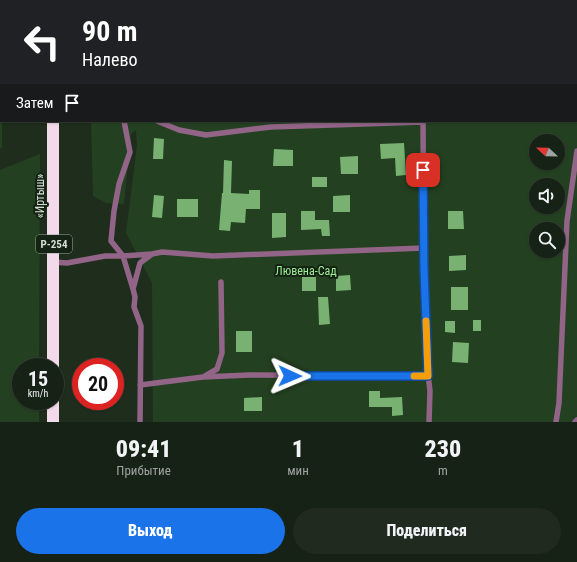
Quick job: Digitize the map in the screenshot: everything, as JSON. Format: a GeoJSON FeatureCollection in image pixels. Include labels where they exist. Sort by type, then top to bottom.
{"type":"FeatureCollection","features":[{"type":"Feature","properties":{"kind":"highway","name":"«Иртыш»"},"geometry":{"type":"LineString","coordinates":[[53,358],[54,122]]}},
{"type":"Feature","properties":{"kind":"highway"},"geometry":{"type":"LineString","coordinates":[[53,410],[53,422]]}},
{"type":"Feature","properties":{"kind":"lane"},"geometry":{"type":"LineString","coordinates":[[124,122],[130,152],[119,184],[114,211],[112,241],[123,256],[135,297],[134,307],[141,326],[140,422]]}},
{"type":"Feature","properties":{"kind":"lane"},"geometry":{"type":"LineString","coordinates":[[159,122],[179,130],[206,135],[271,127],[423,122],[424,248],[428,376],[430,391],[429,422]]}},
{"type":"Feature","properties":{"kind":"lane"},"geometry":{"type":"LineString","coordinates":[[556,422],[559,403],[567,221],[577,151]]}},
{"type":"Feature","properties":{"kind":"lane"},"geometry":{"type":"LineString","coordinates":[[54,262],[67,263],[105,256],[152,254],[162,252],[213,256],[424,248]]}},
{"type":"Feature","properties":{"kind":"lane"},"geometry":{"type":"LineString","coordinates":[[133,289],[140,263],[152,254]]}},
{"type":"Feature","properties":{"kind":"lane"},"geometry":{"type":"LineString","coordinates":[[203,377],[217,369],[222,353],[221,282]]}},
{"type":"Feature","properties":{"kind":"lane"},"geometry":{"type":"LineString","coordinates":[[140,386],[203,377],[249,375],[428,376]]}},
{"type":"Feature","properties":{"kind":"green space"},"geometry":{"type":"Polygon","coordinates":[[[0,122],[2,122],[2,148],[0,149],[0,122]]]}},
{"type":"Feature","properties":{"kind":"green space","name":"Лювена-Сад"},"geometry":{"type":"Polygon","coordinates":[[[91,122],[577,122],[577,422],[153,422],[152,283],[126,233],[137,145],[136,130],[131,134],[124,204],[106,203],[93,196],[91,122]]]}},
{"type":"Feature","properties":{"kind":"green space"},"geometry":{"type":"Polygon","coordinates":[[[40,154],[39,358],[12,358],[12,410],[39,410],[39,422],[0,422],[0,170],[40,154]]]}},
{"type":"Feature","properties":{"kind":"building"},"geometry":{"type":"Polygon","coordinates":[[[154,138],[164,139],[163,159],[153,159],[154,138]]]}},
{"type":"Feature","properties":{"kind":"building"},"geometry":{"type":"Polygon","coordinates":[[[404,143],[406,175],[396,176],[395,158],[381,159],[380,144],[404,143]]]}},
{"type":"Feature","properties":{"kind":"building"},"geometry":{"type":"Polygon","coordinates":[[[274,149],[293,150],[293,166],[273,166],[274,149]]]}},
{"type":"Feature","properties":{"kind":"building"},"geometry":{"type":"Polygon","coordinates":[[[358,156],[358,174],[341,174],[340,157],[358,156]]]}},
{"type":"Feature","properties":{"kind":"building"},"geometry":{"type":"Polygon","coordinates":[[[224,160],[232,161],[231,193],[249,194],[249,190],[260,190],[260,209],[246,209],[245,223],[231,222],[230,231],[219,230],[223,193],[224,160]]]}},
{"type":"Feature","properties":{"kind":"building"},"geometry":{"type":"Polygon","coordinates":[[[312,177],[327,177],[327,187],[312,187],[312,177]]]}},
{"type":"Feature","properties":{"kind":"building"},"geometry":{"type":"Polygon","coordinates":[[[154,195],[164,196],[162,218],[152,217],[154,195]]]}},
{"type":"Feature","properties":{"kind":"building"},"geometry":{"type":"Polygon","coordinates":[[[350,195],[350,212],[333,212],[333,196],[350,195]]]}},
{"type":"Feature","properties":{"kind":"building"},"geometry":{"type":"Polygon","coordinates":[[[177,199],[198,199],[198,217],[177,217],[177,199]]]}},
{"type":"Feature","properties":{"kind":"building"},"geometry":{"type":"Polygon","coordinates":[[[301,211],[315,211],[315,220],[329,220],[330,236],[322,236],[321,229],[301,230],[301,211]]]}},
{"type":"Feature","properties":{"kind":"building"},"geometry":{"type":"Polygon","coordinates":[[[448,211],[463,211],[464,229],[448,229],[448,211]]]}},
{"type":"Feature","properties":{"kind":"building"},"geometry":{"type":"Polygon","coordinates":[[[272,213],[286,213],[286,237],[272,238],[272,213]]]}},
{"type":"Feature","properties":{"kind":"building"},"geometry":{"type":"Polygon","coordinates":[[[466,255],[466,270],[449,271],[449,256],[466,255]]]}},
{"type":"Feature","properties":{"kind":"building"},"geometry":{"type":"Polygon","coordinates":[[[350,275],[351,290],[336,291],[336,276],[350,275]]]}},
{"type":"Feature","properties":{"kind":"building"},"geometry":{"type":"Polygon","coordinates":[[[302,277],[316,277],[316,291],[302,291],[302,277]]]}},
{"type":"Feature","properties":{"kind":"building"},"geometry":{"type":"Polygon","coordinates":[[[451,287],[468,287],[468,310],[451,310],[451,287]]]}},
{"type":"Feature","properties":{"kind":"building"},"geometry":{"type":"Polygon","coordinates":[[[318,297],[328,297],[330,324],[319,325],[318,297]]]}},
{"type":"Feature","properties":{"kind":"building"},"geometry":{"type":"Polygon","coordinates":[[[473,320],[481,320],[481,331],[473,331],[473,320]]]}},
{"type":"Feature","properties":{"kind":"building"},"geometry":{"type":"Polygon","coordinates":[[[445,321],[455,321],[455,333],[445,332],[445,321]]]}},
{"type":"Feature","properties":{"kind":"building"},"geometry":{"type":"Polygon","coordinates":[[[236,331],[252,331],[252,352],[236,352],[236,331]]]}},
{"type":"Feature","properties":{"kind":"building"},"geometry":{"type":"Polygon","coordinates":[[[453,342],[469,343],[468,363],[452,362],[453,342]]]}},
{"type":"Feature","properties":{"kind":"building"},"geometry":{"type":"Polygon","coordinates":[[[369,391],[380,391],[380,398],[402,397],[403,415],[392,416],[392,407],[369,407],[369,391]]]}},
{"type":"Feature","properties":{"kind":"building"},"geometry":{"type":"Polygon","coordinates":[[[262,397],[262,411],[244,411],[244,398],[262,397]]]}},
{"type":"Feature","properties":{"kind":"slow traffic"},"geometry":{"type":"LineString","coordinates":[[414,376],[428,376],[426,321]]}},
{"type":"Feature","properties":{"kind":"route"},"geometry":{"type":"LineString","coordinates":[[290,376],[428,376],[424,269],[423,170]]}}]}
